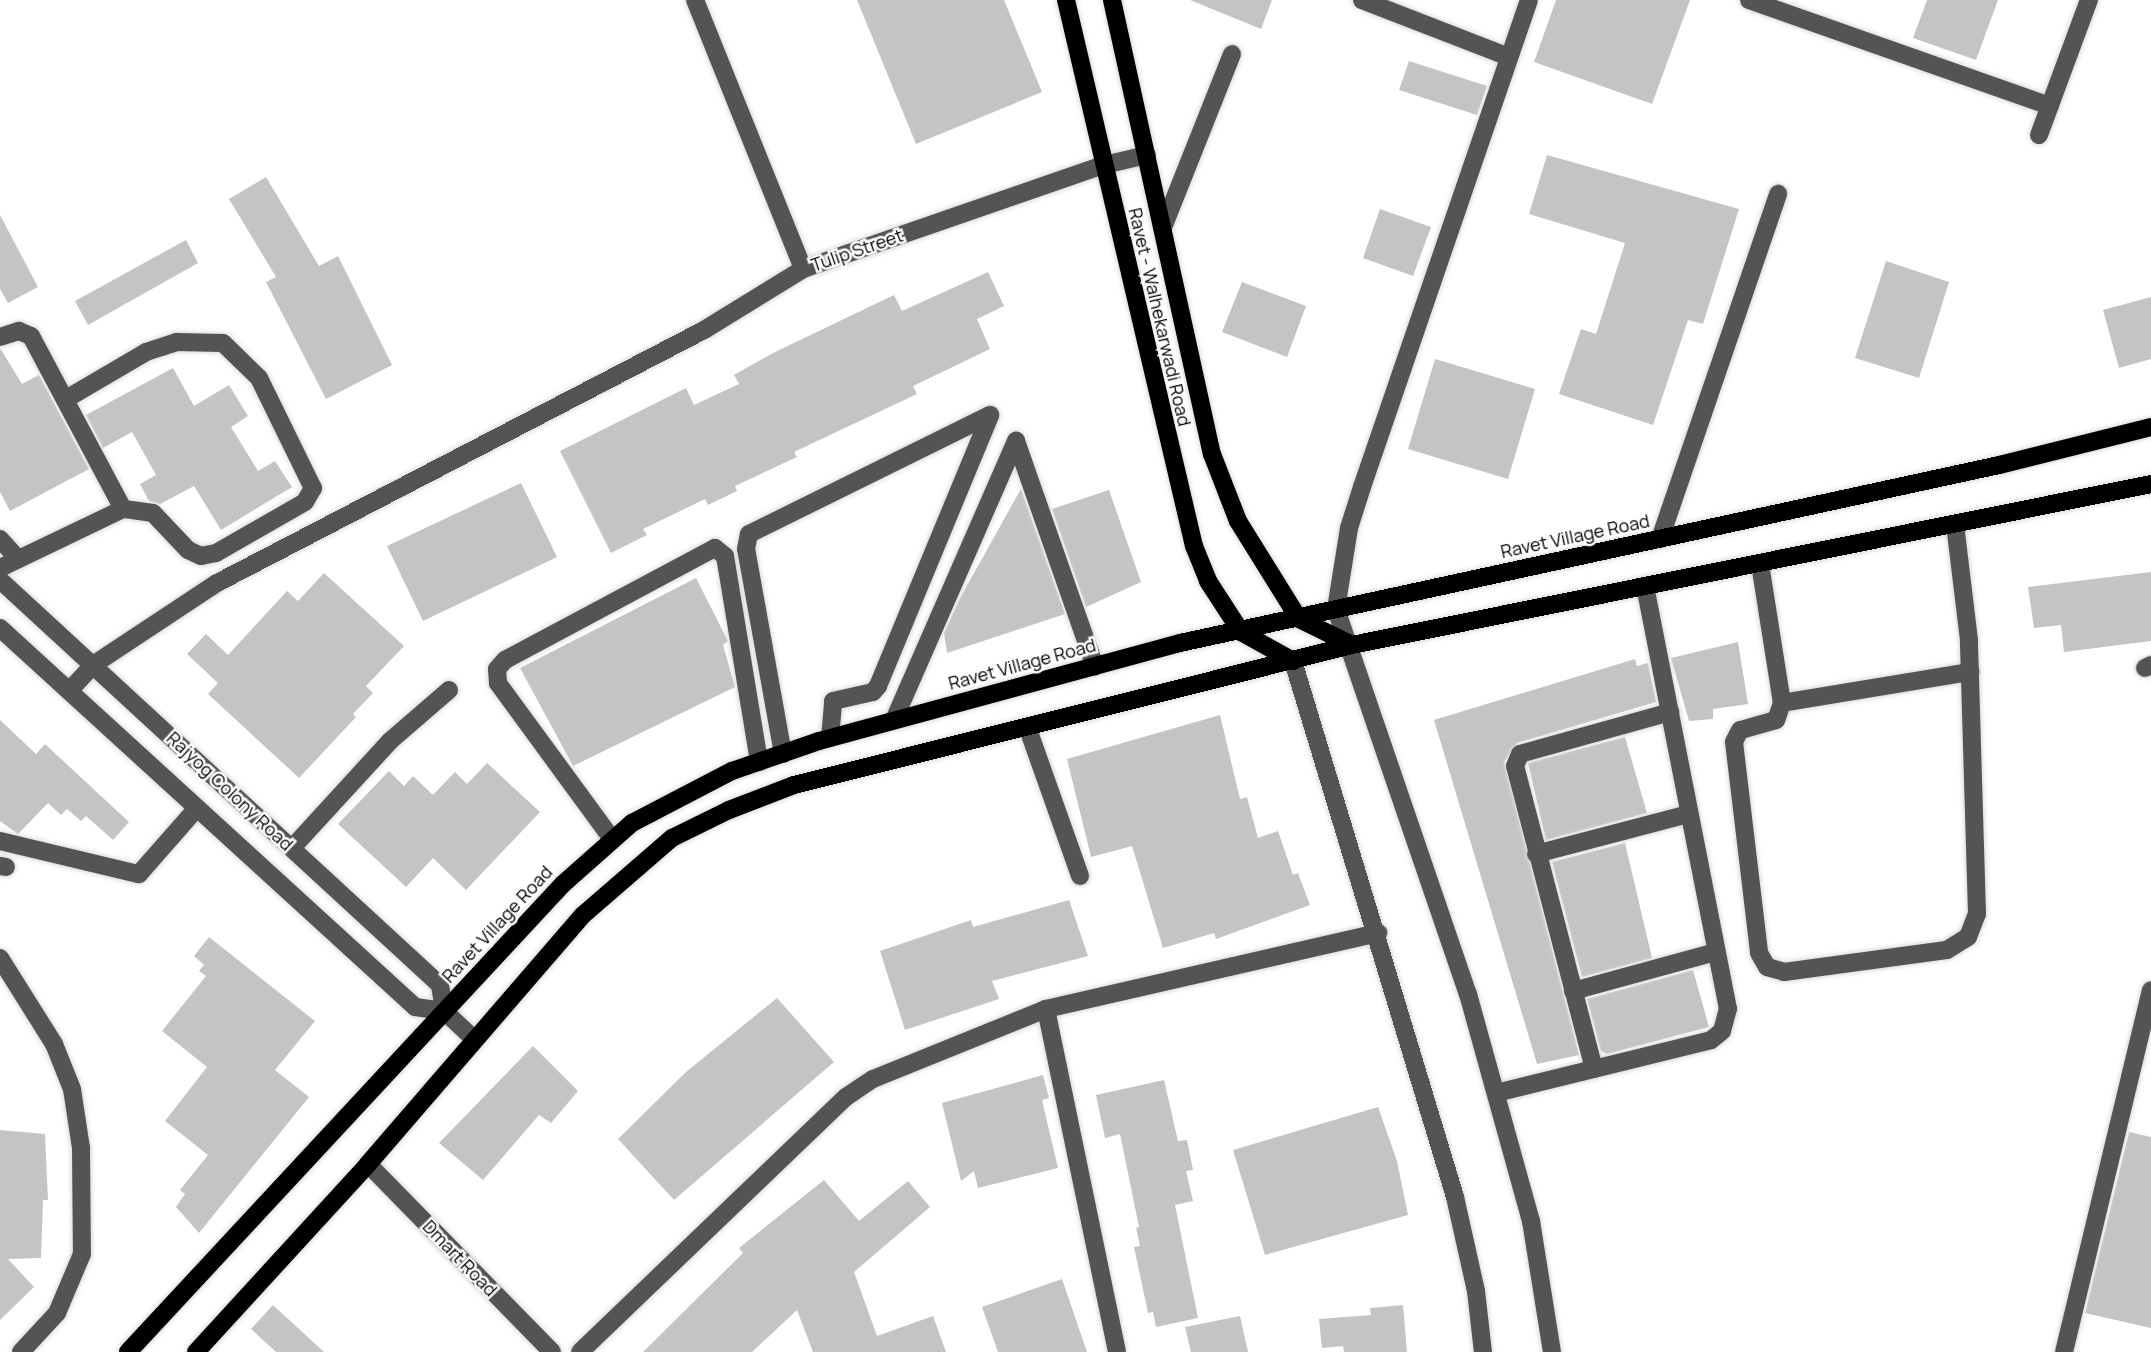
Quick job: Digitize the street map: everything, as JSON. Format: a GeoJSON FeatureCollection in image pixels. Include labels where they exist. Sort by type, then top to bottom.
{"type":"FeatureCollection","features":[{"type":"Feature","properties":{"kind":"main road","name":"Ravet - Walhekarwadi Road"},"geometry":{"type":"LineString","coordinates":[[1066,0],[1194,546],[1208,581],[1241,632]]}},
{"type":"Feature","properties":{"kind":"main road","name":"Ravet - Walhekarwadi Road"},"geometry":{"type":"LineString","coordinates":[[1112,0],[1164,225],[1212,454],[1238,521],[1299,619]]}},
{"type":"Feature","properties":{"kind":"main road","name":"Ravet Village Road"},"geometry":{"type":"LineString","coordinates":[[128,1352],[562,884],[611,839],[670,799],[760,762],[830,738],[1095,667],[1336,609],[2151,427]]}},
{"type":"Feature","properties":{"kind":"main road"},"geometry":{"type":"LineString","coordinates":[[196,1352],[368,1164],[583,915],[626,873],[672,838],[794,785],[1028,729],[1352,645],[2151,484]]}},
{"type":"Feature","properties":{"kind":"main road"},"geometry":{"type":"LineString","coordinates":[[1299,619],[1352,645]]}},
{"type":"Feature","properties":{"kind":"main road"},"geometry":{"type":"LineString","coordinates":[[1241,632],[1293,661]]}},
{"type":"Feature","properties":{"kind":"street","name":"Tulip Street"},"geometry":{"type":"LineString","coordinates":[[695,0],[803,269],[1104,165],[1147,155]]}},
{"type":"Feature","properties":{"kind":"street"},"geometry":{"type":"LineString","coordinates":[[1362,0],[1509,57]]}},
{"type":"Feature","properties":{"kind":"street"},"geometry":{"type":"LineString","coordinates":[[1529,0],[1349,527],[1336,609],[1352,645],[1468,994],[1531,1220],[1552,1352]]}},
{"type":"Feature","properties":{"kind":"street"},"geometry":{"type":"LineString","coordinates":[[1748,0],[2050,106]]}},
{"type":"Feature","properties":{"kind":"street"},"geometry":{"type":"LineString","coordinates":[[2039,135],[2089,0]]}},
{"type":"Feature","properties":{"kind":"street"},"geometry":{"type":"LineString","coordinates":[[1164,225],[1232,54]]}},
{"type":"Feature","properties":{"kind":"street"},"geometry":{"type":"LineString","coordinates":[[1661,538],[1778,194]]}},
{"type":"Feature","properties":{"kind":"street"},"geometry":{"type":"LineString","coordinates":[[69,691],[93,665],[217,583],[704,330],[803,269]]}},
{"type":"Feature","properties":{"kind":"street"},"geometry":{"type":"LineString","coordinates":[[0,337],[19,331],[31,336],[123,509]]}},
{"type":"Feature","properties":{"kind":"street"},"geometry":{"type":"LineString","coordinates":[[0,568],[123,509],[153,513],[188,550],[201,555],[216,553],[305,502],[313,488],[260,378],[223,343],[176,342],[146,352],[66,399]]}},
{"type":"Feature","properties":{"kind":"street"},"geometry":{"type":"LineString","coordinates":[[783,754],[746,549],[749,534],[990,415],[878,686],[873,692],[833,701],[830,738]]}},
{"type":"Feature","properties":{"kind":"street"},"geometry":{"type":"LineString","coordinates":[[894,720],[1016,441],[1095,667]]}},
{"type":"Feature","properties":{"kind":"street"},"geometry":{"type":"LineString","coordinates":[[1760,564],[1783,703],[1776,720],[1740,730],[1734,742],[1759,953],[1767,967],[1784,972],[1947,950],[1968,937],[1978,914],[1970,672],[1955,525]]}},
{"type":"Feature","properties":{"kind":"street"},"geometry":{"type":"LineString","coordinates":[[0,539],[18,559]]}},
{"type":"Feature","properties":{"kind":"street"},"geometry":{"type":"LineString","coordinates":[[611,839],[498,682],[497,669],[540,641],[715,548],[725,556],[760,762]]}},
{"type":"Feature","properties":{"kind":"street","name":"Rajyog Colony Road"},"geometry":{"type":"LineString","coordinates":[[0,580],[440,985],[444,1011]]}},
{"type":"Feature","properties":{"kind":"street"},"geometry":{"type":"LineString","coordinates":[[1496,1093],[1711,1040],[1722,1031],[1727,1009],[1645,587]]}},
{"type":"Feature","properties":{"kind":"street","name":"Rajyog Colony Road"},"geometry":{"type":"LineString","coordinates":[[0,628],[415,1007],[444,1011],[474,1039]]}},
{"type":"Feature","properties":{"kind":"street"},"geometry":{"type":"LineString","coordinates":[[1293,661],[1378,933],[1467,1242],[1483,1352]]}},
{"type":"Feature","properties":{"kind":"street"},"geometry":{"type":"LineString","coordinates":[[1783,703],[1970,672]]}},
{"type":"Feature","properties":{"kind":"street"},"geometry":{"type":"LineString","coordinates":[[292,848],[390,741],[449,690]]}},
{"type":"Feature","properties":{"kind":"street"},"geometry":{"type":"LineString","coordinates":[[1594,1069],[1516,781],[1520,754],[1670,712]]}},
{"type":"Feature","properties":{"kind":"street"},"geometry":{"type":"LineString","coordinates":[[1028,729],[1080,876]]}},
{"type":"Feature","properties":{"kind":"street"},"geometry":{"type":"LineString","coordinates":[[0,841],[139,874],[197,808]]}},
{"type":"Feature","properties":{"kind":"street"},"geometry":{"type":"LineString","coordinates":[[1536,854],[1689,814]]}},
{"type":"Feature","properties":{"kind":"street"},"geometry":{"type":"LineString","coordinates":[[580,1352],[846,1097],[900,1065],[1046,1009],[1378,933]]}},
{"type":"Feature","properties":{"kind":"street"},"geometry":{"type":"LineString","coordinates":[[1573,991],[1716,952]]}},
{"type":"Feature","properties":{"kind":"street"},"geometry":{"type":"LineString","coordinates":[[0,958],[54,1044],[72,1089],[81,1148],[82,1254],[57,1313],[21,1352]]}},
{"type":"Feature","properties":{"kind":"street"},"geometry":{"type":"LineString","coordinates":[[2064,1352],[2151,990]]}},
{"type":"Feature","properties":{"kind":"street"},"geometry":{"type":"LineString","coordinates":[[1046,1009],[1117,1352]]}},
{"type":"Feature","properties":{"kind":"street","name":"Dmart Road"},"geometry":{"type":"LineString","coordinates":[[368,1164],[552,1352]]}},
{"type":"Feature","properties":{"kind":"building"},"geometry":{"type":"Polygon","coordinates":[[[857,0],[1004,0],[1042,92],[916,144],[857,0]]]}},
{"type":"Feature","properties":{"kind":"building"},"geometry":{"type":"Polygon","coordinates":[[[1190,0],[1272,0],[1261,29],[1190,0]]]}},
{"type":"Feature","properties":{"kind":"building"},"geometry":{"type":"Polygon","coordinates":[[[1556,0],[1690,0],[1652,104],[1534,62],[1556,0]]]}},
{"type":"Feature","properties":{"kind":"building"},"geometry":{"type":"Polygon","coordinates":[[[1927,0],[1998,0],[1976,60],[1913,38],[1927,0]]]}},
{"type":"Feature","properties":{"kind":"building"},"geometry":{"type":"Polygon","coordinates":[[[1409,61],[1487,86],[1477,115],[1399,90],[1409,61]]]}},
{"type":"Feature","properties":{"kind":"building"},"geometry":{"type":"Polygon","coordinates":[[[1547,155],[1739,209],[1703,324],[1688,320],[1653,425],[1559,394],[1581,329],[1596,334],[1625,243],[1529,214],[1547,155]]]}},
{"type":"Feature","properties":{"kind":"building"},"geometry":{"type":"Polygon","coordinates":[[[266,177],[319,266],[338,256],[392,365],[326,399],[266,282],[276,277],[229,199],[266,177]]]}},
{"type":"Feature","properties":{"kind":"building"},"geometry":{"type":"Polygon","coordinates":[[[1380,209],[1431,227],[1413,276],[1363,258],[1380,209]]]}},
{"type":"Feature","properties":{"kind":"building"},"geometry":{"type":"Polygon","coordinates":[[[0,215],[38,287],[8,303],[0,289],[0,215]]]}},
{"type":"Feature","properties":{"kind":"building"},"geometry":{"type":"Polygon","coordinates":[[[186,240],[198,263],[88,325],[75,301],[186,240]]]}},
{"type":"Feature","properties":{"kind":"building"},"geometry":{"type":"Polygon","coordinates":[[[1886,261],[1949,282],[1919,378],[1855,358],[1886,261]]]}},
{"type":"Feature","properties":{"kind":"building"},"geometry":{"type":"Polygon","coordinates":[[[988,272],[1004,306],[977,319],[990,349],[913,386],[917,394],[794,452],[797,457],[735,486],[737,491],[708,505],[705,499],[643,529],[647,535],[611,553],[560,451],[686,388],[694,405],[739,384],[734,375],[773,353],[894,295],[902,311],[988,272]]]}},
{"type":"Feature","properties":{"kind":"building"},"geometry":{"type":"Polygon","coordinates":[[[1242,282],[1306,306],[1287,357],[1222,332],[1242,282]]]}},
{"type":"Feature","properties":{"kind":"building"},"geometry":{"type":"Polygon","coordinates":[[[2151,297],[2151,359],[2119,368],[2103,310],[2151,297]]]}},
{"type":"Feature","properties":{"kind":"building"},"geometry":{"type":"Polygon","coordinates":[[[0,348],[22,384],[39,375],[89,469],[10,511],[0,492],[0,348]]]}},
{"type":"Feature","properties":{"kind":"building"},"geometry":{"type":"Polygon","coordinates":[[[1435,359],[1535,389],[1508,479],[1408,449],[1435,359]]]}},
{"type":"Feature","properties":{"kind":"building"},"geometry":{"type":"Polygon","coordinates":[[[173,368],[194,406],[229,385],[248,416],[231,427],[258,471],[275,461],[292,487],[221,530],[194,486],[160,504],[149,501],[140,484],[156,475],[132,432],[103,448],[86,415],[173,368]]]}},
{"type":"Feature","properties":{"kind":"building"},"geometry":{"type":"Polygon","coordinates":[[[521,483],[557,557],[423,621],[387,546],[521,483]]]}},
{"type":"Feature","properties":{"kind":"building"},"geometry":{"type":"Polygon","coordinates":[[[1021,489],[1065,614],[947,653],[944,633],[960,598],[1021,489]]]}},
{"type":"Feature","properties":{"kind":"building"},"geometry":{"type":"Polygon","coordinates":[[[1109,490],[1141,582],[1086,607],[1052,509],[1109,490]]]}},
{"type":"Feature","properties":{"kind":"building"},"geometry":{"type":"Polygon","coordinates":[[[2151,572],[2151,641],[2064,652],[2061,625],[2034,628],[2028,587],[2151,572]]]}},
{"type":"Feature","properties":{"kind":"building"},"geometry":{"type":"Polygon","coordinates":[[[324,573],[404,646],[366,686],[373,693],[353,714],[356,717],[299,778],[208,694],[218,683],[187,654],[206,634],[228,655],[287,591],[298,601],[324,573]]]}},
{"type":"Feature","properties":{"kind":"building"},"geometry":{"type":"Polygon","coordinates":[[[696,578],[728,641],[723,645],[735,687],[573,766],[520,668],[696,578]]]}},
{"type":"Feature","properties":{"kind":"building"},"geometry":{"type":"Polygon","coordinates":[[[1738,642],[1748,704],[1713,709],[1713,719],[1689,721],[1671,658],[1738,642]]]}},
{"type":"Feature","properties":{"kind":"building"},"geometry":{"type":"Polygon","coordinates":[[[1635,659],[1637,666],[1648,663],[1656,702],[1517,743],[1504,762],[1579,1055],[1537,1064],[1434,720],[1635,659]]]}},
{"type":"Feature","properties":{"kind":"building"},"geometry":{"type":"Polygon","coordinates":[[[1220,715],[1240,799],[1247,797],[1258,838],[1278,831],[1293,875],[1298,873],[1310,905],[1216,939],[1214,933],[1163,948],[1132,846],[1091,857],[1067,759],[1220,715]]]}},
{"type":"Feature","properties":{"kind":"building"},"geometry":{"type":"Polygon","coordinates":[[[0,720],[36,754],[45,744],[129,822],[113,840],[86,816],[81,821],[67,809],[61,815],[48,803],[18,834],[0,821],[0,720]]]}},
{"type":"Feature","properties":{"kind":"building"},"geometry":{"type":"Polygon","coordinates":[[[1625,737],[1647,813],[1546,840],[1528,763],[1625,737]]]}},
{"type":"Feature","properties":{"kind":"building"},"geometry":{"type":"Polygon","coordinates":[[[487,763],[540,812],[466,890],[433,858],[406,887],[338,824],[389,771],[404,786],[413,776],[433,795],[455,772],[467,784],[487,763]]]}},
{"type":"Feature","properties":{"kind":"building"},"geometry":{"type":"Polygon","coordinates":[[[1625,843],[1652,958],[1582,977],[1552,862],[1625,843]]]}},
{"type":"Feature","properties":{"kind":"building"},"geometry":{"type":"Polygon","coordinates":[[[1069,900],[1088,956],[992,981],[999,999],[905,1030],[880,951],[971,920],[973,927],[1069,900]]]}},
{"type":"Feature","properties":{"kind":"building"},"geometry":{"type":"Polygon","coordinates":[[[209,937],[315,1021],[275,1070],[309,1097],[199,1233],[176,1207],[185,1194],[180,1190],[208,1155],[165,1121],[207,1067],[162,1031],[206,976],[199,971],[204,965],[194,956],[209,937]]]}},
{"type":"Feature","properties":{"kind":"building"},"geometry":{"type":"Polygon","coordinates":[[[1693,970],[1709,1027],[1607,1054],[1601,1051],[1587,999],[1693,970]]]}},
{"type":"Feature","properties":{"kind":"building"},"geometry":{"type":"Polygon","coordinates":[[[777,998],[834,1062],[674,1200],[618,1139],[686,1072],[777,998]]]}},
{"type":"Feature","properties":{"kind":"building"},"geometry":{"type":"Polygon","coordinates":[[[533,1046],[578,1091],[551,1123],[539,1115],[483,1180],[439,1143],[533,1046]]]}},
{"type":"Feature","properties":{"kind":"building"},"geometry":{"type":"Polygon","coordinates":[[[1043,1075],[1049,1098],[1042,1100],[1058,1168],[978,1188],[974,1171],[961,1181],[942,1103],[1043,1075]]]}},
{"type":"Feature","properties":{"kind":"building"},"geometry":{"type":"Polygon","coordinates":[[[1164,1080],[1178,1141],[1187,1140],[1193,1170],[1186,1171],[1193,1201],[1175,1205],[1198,1318],[1156,1327],[1153,1312],[1148,1313],[1134,1247],[1140,1246],[1136,1228],[1139,1227],[1120,1134],[1105,1138],[1096,1095],[1164,1080]]]}},
{"type":"Feature","properties":{"kind":"building"},"geometry":{"type":"Polygon","coordinates":[[[1378,1107],[1397,1161],[1408,1215],[1265,1255],[1233,1150],[1378,1107]]]}},
{"type":"Feature","properties":{"kind":"building"},"geometry":{"type":"Polygon","coordinates":[[[0,1130],[45,1134],[48,1200],[43,1200],[41,1258],[8,1259],[34,1287],[0,1320],[0,1130]]]}},
{"type":"Feature","properties":{"kind":"building"},"geometry":{"type":"Polygon","coordinates":[[[2129,1132],[2151,1137],[2151,1328],[2085,1313],[2129,1132]]]}},
{"type":"Feature","properties":{"kind":"building"},"geometry":{"type":"Polygon","coordinates":[[[824,1180],[859,1221],[908,1181],[930,1207],[854,1272],[877,1336],[933,1316],[946,1352],[813,1352],[797,1310],[752,1352],[643,1352],[743,1253],[739,1248],[824,1180]]]}},
{"type":"Feature","properties":{"kind":"building"},"geometry":{"type":"Polygon","coordinates":[[[1062,1279],[1087,1352],[998,1352],[982,1307],[1062,1279]]]}},
{"type":"Feature","properties":{"kind":"building"},"geometry":{"type":"Polygon","coordinates":[[[273,1305],[324,1352],[276,1352],[251,1329],[273,1305]]]}},
{"type":"Feature","properties":{"kind":"building"},"geometry":{"type":"Polygon","coordinates":[[[1403,1305],[1407,1352],[1344,1352],[1343,1346],[1322,1348],[1319,1319],[1371,1315],[1370,1308],[1403,1305]]]}},
{"type":"Feature","properties":{"kind":"building"},"geometry":{"type":"Polygon","coordinates":[[[1240,1316],[1248,1352],[1191,1352],[1185,1327],[1240,1316]]]}}]}
